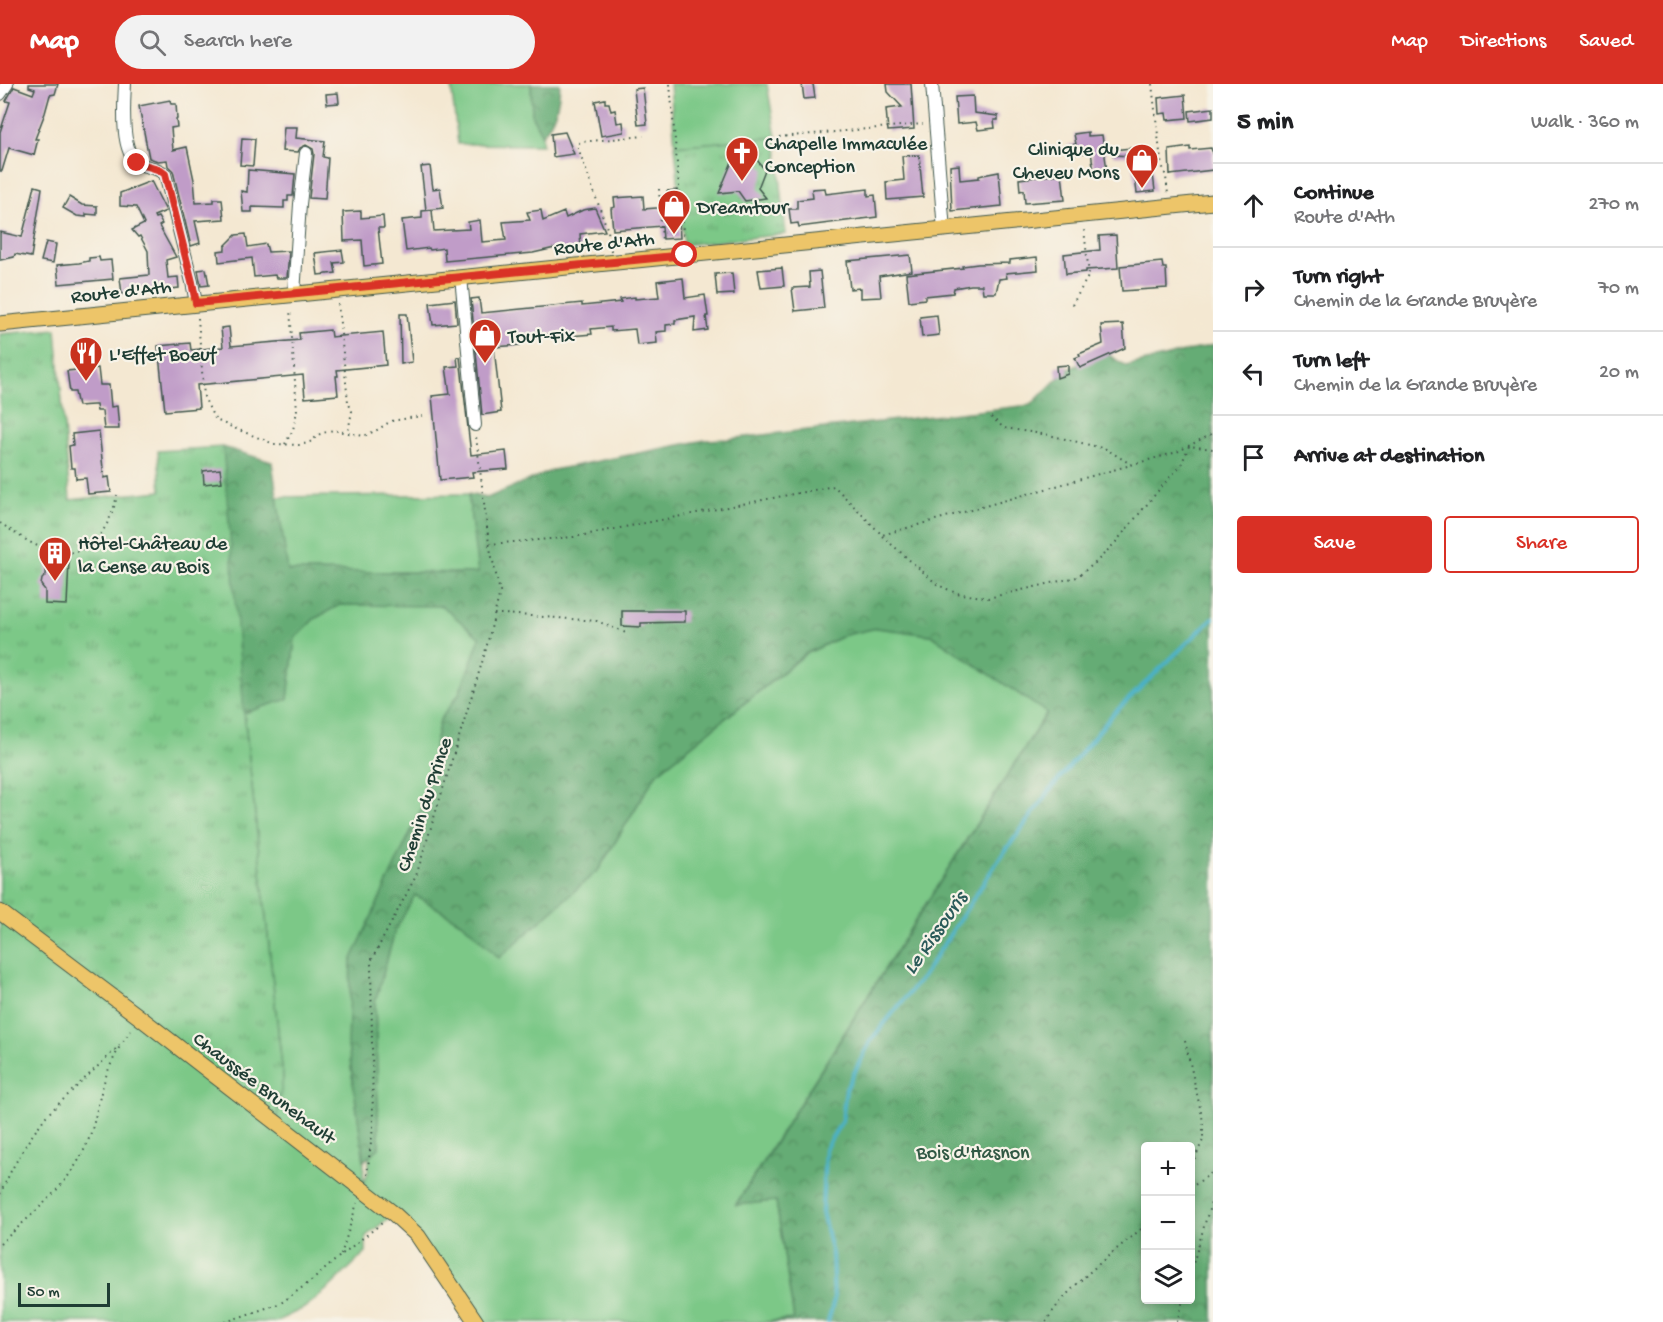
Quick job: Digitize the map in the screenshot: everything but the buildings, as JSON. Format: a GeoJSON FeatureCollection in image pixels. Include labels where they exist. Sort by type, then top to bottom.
{"type":"FeatureCollection","features":[{"type":"Feature","properties":{"kind":"main road","name":"Route d'Ath"},"geometry":{"type":"LineString","coordinates":[[0,324],[1213,202]]}},
{"type":"Feature","properties":{"kind":"main road","name":"Chaussée Brunehault"},"geometry":{"type":"LineString","coordinates":[[0,912],[394,1214],[418,1236],[476,1322]]}},
{"type":"Feature","properties":{"kind":"street"},"geometry":{"type":"LineString","coordinates":[[0,94],[7,84]]}},
{"type":"Feature","properties":{"kind":"street"},"geometry":{"type":"LineString","coordinates":[[124,84],[125,129],[130,154],[137,163],[158,168],[165,174],[196,303]]}},
{"type":"Feature","properties":{"kind":"street"},"geometry":{"type":"LineString","coordinates":[[932,84],[944,230]]}},
{"type":"Feature","properties":{"kind":"street"},"geometry":{"type":"LineString","coordinates":[[291,294],[306,153]]}},
{"type":"Feature","properties":{"kind":"street"},"geometry":{"type":"LineString","coordinates":[[461,277],[475,425]]}},
{"type":"Feature","properties":{"kind":"path"},"geometry":{"type":"LineString","coordinates":[[670,84],[685,255]]}},
{"type":"Feature","properties":{"kind":"path"},"geometry":{"type":"LineString","coordinates":[[1152,84],[1169,207]]}},
{"type":"Feature","properties":{"kind":"path"},"geometry":{"type":"LineString","coordinates":[[779,137],[935,123]]}},
{"type":"Feature","properties":{"kind":"path"},"geometry":{"type":"LineString","coordinates":[[613,262],[608,231],[577,146],[580,142],[644,136]]}},
{"type":"Feature","properties":{"kind":"path"},"geometry":{"type":"LineString","coordinates":[[659,189],[662,258]]}},
{"type":"Feature","properties":{"kind":"path"},"geometry":{"type":"LineString","coordinates":[[1072,305],[1089,275],[1083,216]]}},
{"type":"Feature","properties":{"kind":"path"},"geometry":{"type":"LineString","coordinates":[[337,290],[348,402],[352,411],[347,433]]}},
{"type":"Feature","properties":{"kind":"path"},"geometry":{"type":"LineString","coordinates":[[285,444],[293,430],[297,411],[291,294]]}},
{"type":"Feature","properties":{"kind":"path"},"geometry":{"type":"LineString","coordinates":[[196,303],[204,398],[218,421],[274,444],[301,445],[310,442],[320,434],[333,430],[364,436],[391,421],[422,416]]}},
{"type":"Feature","properties":{"kind":"path"},"geometry":{"type":"LineString","coordinates":[[991,417],[1004,428],[1049,435],[1106,449],[1132,465]]}},
{"type":"Feature","properties":{"kind":"path","name":"Chemin du Prince"},"geometry":{"type":"LineString","coordinates":[[341,1255],[368,1172],[373,1128],[371,961],[416,876],[485,653],[500,592],[489,544],[475,425]]}},
{"type":"Feature","properties":{"kind":"path"},"geometry":{"type":"LineString","coordinates":[[882,535],[1177,452],[1213,433]]}},
{"type":"Feature","properties":{"kind":"path"},"geometry":{"type":"LineString","coordinates":[[1188,446],[1213,449]]}},
{"type":"Feature","properties":{"kind":"path"},"geometry":{"type":"LineString","coordinates":[[489,544],[574,537],[834,486],[882,535],[938,585],[956,593],[988,598],[1077,577],[1095,563],[1128,528],[1181,465],[1188,446]]}},
{"type":"Feature","properties":{"kind":"path"},"geometry":{"type":"LineString","coordinates":[[0,523],[36,545],[54,552],[77,551],[94,542],[114,511],[117,495]]}},
{"type":"Feature","properties":{"kind":"path"},"geometry":{"type":"LineString","coordinates":[[494,614],[597,621],[626,633]]}},
{"type":"Feature","properties":{"kind":"path"},"geometry":{"type":"LineString","coordinates":[[0,1194],[23,1150],[46,1116],[121,1044],[130,1034],[138,1017]]}},
{"type":"Feature","properties":{"kind":"path"},"geometry":{"type":"LineString","coordinates":[[1185,1041],[1203,1121],[1203,1140],[1195,1159]]}},
{"type":"Feature","properties":{"kind":"path"},"geometry":{"type":"LineString","coordinates":[[0,1244],[44,1204],[74,1169],[95,1122],[104,1080],[121,1044]]}},
{"type":"Feature","properties":{"kind":"path"},"geometry":{"type":"LineString","coordinates":[[1195,1185],[1213,1172]]}},
{"type":"Feature","properties":{"kind":"path"},"geometry":{"type":"LineString","coordinates":[[1195,1260],[1213,1196]]}},
{"type":"Feature","properties":{"kind":"path"},"geometry":{"type":"LineString","coordinates":[[225,1322],[280,1304],[394,1214]]}},
{"type":"Feature","properties":{"kind":"path"},"geometry":{"type":"LineString","coordinates":[[1046,1322],[1055,1308],[1072,1290],[1141,1229]]}},
{"type":"Feature","properties":{"kind":"path"},"geometry":{"type":"LineString","coordinates":[[1177,1322],[1182,1304]]}},
{"type":"Feature","properties":{"kind":"green space"},"geometry":{"type":"Polygon","coordinates":[[[451,84],[531,84],[532,116],[542,135],[542,145],[458,144],[451,84]]]}},
{"type":"Feature","properties":{"kind":"green space"},"geometry":{"type":"Polygon","coordinates":[[[531,84],[560,84],[556,111],[542,135],[532,116],[531,84]]]}},
{"type":"Feature","properties":{"kind":"green space"},"geometry":{"type":"Polygon","coordinates":[[[670,84],[767,84],[776,137],[675,146],[670,84]]]}},
{"type":"Feature","properties":{"kind":"green space"},"geometry":{"type":"Polygon","coordinates":[[[776,137],[786,234],[684,245],[675,146],[776,137]]]}},
{"type":"Feature","properties":{"kind":"green space"},"geometry":{"type":"Polygon","coordinates":[[[56,329],[70,500],[161,491],[158,451],[223,447],[244,713],[283,1078],[276,1122],[0,912],[0,334],[56,329]]]}},
{"type":"Feature","properties":{"kind":"green space","name":"Bois d'Hasnon"},"geometry":{"type":"Polygon","coordinates":[[[1213,345],[1213,1322],[766,1322],[794,1319],[776,1201],[736,1205],[1047,713],[931,635],[877,628],[845,635],[805,654],[656,774],[599,869],[499,958],[464,924],[415,895],[395,931],[375,1002],[379,1148],[364,1161],[348,1045],[351,961],[422,807],[440,720],[459,694],[480,638],[442,606],[339,605],[314,619],[295,638],[288,699],[244,713],[283,1078],[0,747],[234,587],[223,447],[272,462],[288,571],[478,573],[468,494],[487,498],[553,470],[705,440],[1031,405],[1065,371],[1104,352],[1126,366],[1213,345]]]}},
{"type":"Feature","properties":{"kind":"green space"},"geometry":{"type":"Polygon","coordinates":[[[468,494],[479,573],[287,571],[277,497],[468,494]]]}},
{"type":"Feature","properties":{"kind":"green space"},"geometry":{"type":"Polygon","coordinates":[[[339,605],[442,605],[481,638],[459,694],[440,720],[422,807],[348,1045],[364,1161],[363,1185],[368,1172],[370,1152],[379,1148],[375,1002],[395,930],[415,894],[464,924],[499,957],[599,869],[656,774],[806,654],[845,635],[877,628],[931,635],[1047,712],[736,1204],[776,1201],[794,1320],[766,1322],[476,1322],[394,1214],[366,1236],[366,1252],[331,1286],[304,1308],[275,1322],[0,1322],[0,913],[283,1078],[244,713],[288,698],[295,638],[314,619],[339,605]]]}},
{"type":"Feature","properties":{"kind":"waterway","name":"Le Rissouris"},"geometry":{"type":"LineString","coordinates":[[828,1322],[834,1300],[832,1254],[822,1212],[825,1149],[842,1121],[846,1089],[871,1040],[923,976],[997,862],[1051,789],[1113,714],[1213,618]]}},
{"type":"Feature","properties":{"kind":"place","name":"Chapelle Immaculée Conception"},"geometry":{"type":"Point","coordinates":[742,182]}},
{"type":"Feature","properties":{"kind":"place","name":"Clinique du Cheveu Mons"},"geometry":{"type":"Point","coordinates":[1142,189]}},
{"type":"Feature","properties":{"kind":"place","name":"Dreamtour"},"geometry":{"type":"Point","coordinates":[674,235]}},
{"type":"Feature","properties":{"kind":"place","name":"Tout-Fix"},"geometry":{"type":"Point","coordinates":[485,364]}},
{"type":"Feature","properties":{"kind":"place","name":"L'Effet Boeuf"},"geometry":{"type":"Point","coordinates":[86,382]}},
{"type":"Feature","properties":{"kind":"place","name":"Hôtel-Château de la Cense au Bois"},"geometry":{"type":"Point","coordinates":[55,582]}},
{"type":"Feature","properties":{"kind":"route"},"geometry":{"type":"LineString","coordinates":[[137,163],[158,168],[165,174],[196,303],[685,255]]}}]}
